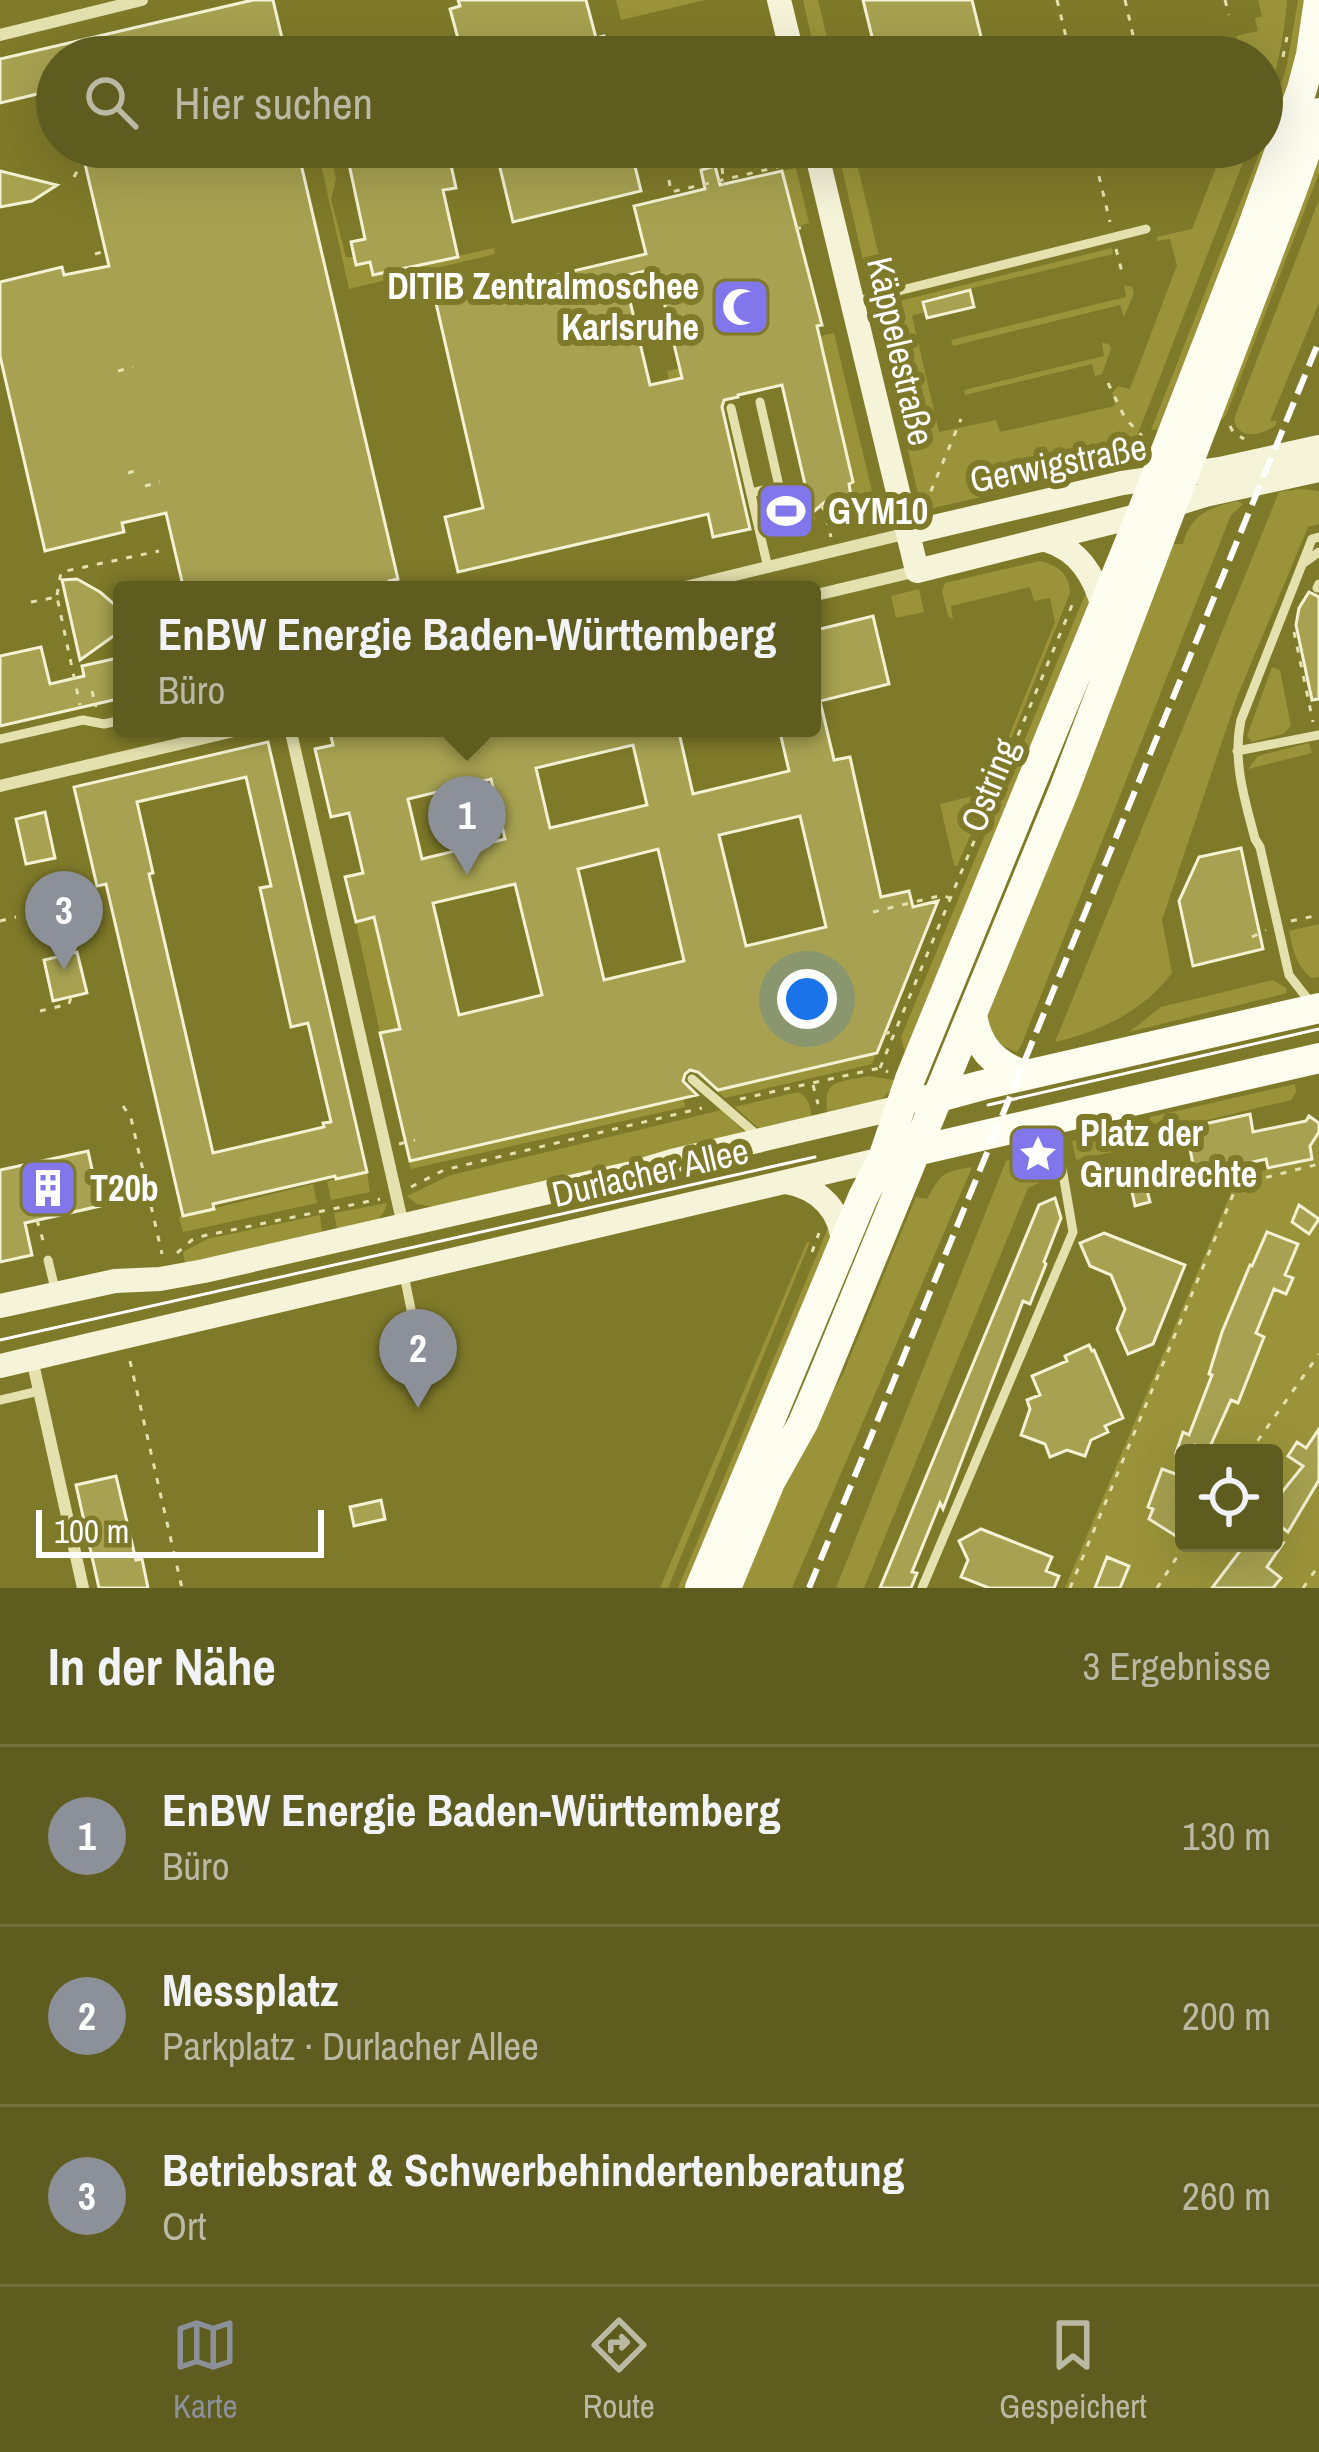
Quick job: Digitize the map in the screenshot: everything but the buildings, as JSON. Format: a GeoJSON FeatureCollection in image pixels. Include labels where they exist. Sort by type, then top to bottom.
{"type":"FeatureCollection","features":[{"type":"Feature","properties":{"kind":"main road","name":"Ostring"},"geometry":{"type":"LineString","coordinates":[[1283,147],[1311,55],[1319,0]]}},
{"type":"Feature","properties":{"kind":"main road","name":"Ostring"},"geometry":{"type":"LineString","coordinates":[[700,1588],[883,1158],[1141,515],[1170,486],[1319,113]]}},
{"type":"Feature","properties":{"kind":"main road","name":"Ostring"},"geometry":{"type":"LineString","coordinates":[[726,1588],[770,1482],[821,1381],[1064,790],[1276,168]]}},
{"type":"Feature","properties":{"kind":"main road","name":"Durlacher Allee"},"geometry":{"type":"LineString","coordinates":[[901,1107],[1317,1008]]}},
{"type":"Feature","properties":{"kind":"main road"},"geometry":{"type":"LineString","coordinates":[[972,1015],[978,1039],[989,1055],[999,1065],[1024,1075]]}},
{"type":"Feature","properties":{"kind":"main road","name":"Durlacher Allee"},"geometry":{"type":"LineString","coordinates":[[916,1151],[1319,1058]]}},
{"type":"Feature","properties":{"kind":"street"},"geometry":{"type":"LineString","coordinates":[[0,35],[142,0]]}},
{"type":"Feature","properties":{"kind":"street"},"geometry":{"type":"LineString","coordinates":[[779,0],[788,36]]}},
{"type":"Feature","properties":{"kind":"street","name":"Käppelestraße"},"geometry":{"type":"LineString","coordinates":[[821,168],[917,572]]}},
{"type":"Feature","properties":{"kind":"street","name":"Gerwigstraße"},"geometry":{"type":"LineString","coordinates":[[1170,486],[1319,447]]}},
{"type":"Feature","properties":{"kind":"street","name":"Gerwigstraße"},"geometry":{"type":"LineString","coordinates":[[712,581],[906,528],[1122,483],[1204,494],[1319,470]]}},
{"type":"Feature","properties":{"kind":"street","name":"Gerwigstraße"},"geometry":{"type":"LineString","coordinates":[[821,594],[1141,515]]}},
{"type":"Feature","properties":{"kind":"street"},"geometry":{"type":"LineString","coordinates":[[1046,539],[1072,552],[1089,572],[1103,607]]}},
{"type":"Feature","properties":{"kind":"street"},"geometry":{"type":"LineString","coordinates":[[0,785],[208,737]]}},
{"type":"Feature","properties":{"kind":"street"},"geometry":{"type":"LineString","coordinates":[[292,737],[404,1226]]}},
{"type":"Feature","properties":{"kind":"street","name":"Durlacher Allee"},"geometry":{"type":"LineString","coordinates":[[0,1306],[127,1279],[181,1276],[901,1107]]}},
{"type":"Feature","properties":{"kind":"street","name":"Durlacher Allee"},"geometry":{"type":"LineString","coordinates":[[0,1366],[916,1151]]}},
{"type":"Feature","properties":{"kind":"street"},"geometry":{"type":"LineString","coordinates":[[784,1182],[806,1187],[824,1199],[836,1216],[843,1246]]}},
{"type":"Feature","properties":{"kind":"street"},"geometry":{"type":"LineString","coordinates":[[32,1359],[83,1588]]}},
{"type":"Feature","properties":{"kind":"lane"},"geometry":{"type":"LineString","coordinates":[[852,302],[1146,229]]}},
{"type":"Feature","properties":{"kind":"lane"},"geometry":{"type":"LineString","coordinates":[[751,493],[779,486],[760,401]]}},
{"type":"Feature","properties":{"kind":"lane"},"geometry":{"type":"LineString","coordinates":[[731,408],[768,568]]}},
{"type":"Feature","properties":{"kind":"lane"},"geometry":{"type":"LineString","coordinates":[[1316,538],[1241,720],[1237,752],[1292,982],[1317,1008]]}},
{"type":"Feature","properties":{"kind":"lane"},"geometry":{"type":"LineString","coordinates":[[1305,562],[1319,552]]}},
{"type":"Feature","properties":{"kind":"lane"},"geometry":{"type":"LineString","coordinates":[[0,740],[83,720],[113,722]]}},
{"type":"Feature","properties":{"kind":"lane"},"geometry":{"type":"LineString","coordinates":[[1237,752],[1317,736]]}},
{"type":"Feature","properties":{"kind":"lane"},"geometry":{"type":"LineString","coordinates":[[692,1079],[760,1141]]}},
{"type":"Feature","properties":{"kind":"lane"},"geometry":{"type":"LineString","coordinates":[[922,1588],[1072,1232],[1049,1120]]}},
{"type":"Feature","properties":{"kind":"lane"},"geometry":{"type":"LineString","coordinates":[[48,1261],[56,1294]]}},
{"type":"Feature","properties":{"kind":"lane"},"geometry":{"type":"LineString","coordinates":[[404,1270],[413,1319]]}},
{"type":"Feature","properties":{"kind":"lane"},"geometry":{"type":"LineString","coordinates":[[0,1400],[39,1391]]}},
{"type":"Feature","properties":{"kind":"path"},"geometry":{"type":"LineString","coordinates":[[1057,0],[1066,36]]}},
{"type":"Feature","properties":{"kind":"path"},"geometry":{"type":"LineString","coordinates":[[1125,0],[1133,36]]}},
{"type":"Feature","properties":{"kind":"path"},"geometry":{"type":"LineString","coordinates":[[1225,0],[1229,15]]}},
{"type":"Feature","properties":{"kind":"path"},"geometry":{"type":"LineString","coordinates":[[1283,57],[1288,30]]}},
{"type":"Feature","properties":{"kind":"path"},"geometry":{"type":"LineString","coordinates":[[74,177],[79,168]]}},
{"type":"Feature","properties":{"kind":"path"},"geometry":{"type":"LineString","coordinates":[[722,168],[724,183]]}},
{"type":"Feature","properties":{"kind":"path"},"geometry":{"type":"LineString","coordinates":[[1097,168],[1123,276]]}},
{"type":"Feature","properties":{"kind":"path"},"geometry":{"type":"LineString","coordinates":[[669,180],[671,192],[771,169]]}},
{"type":"Feature","properties":{"kind":"path"},"geometry":{"type":"LineString","coordinates":[[94,254],[106,251]]}},
{"type":"Feature","properties":{"kind":"path"},"geometry":{"type":"LineString","coordinates":[[118,370],[134,367]]}},
{"type":"Feature","properties":{"kind":"path"},"geometry":{"type":"LineString","coordinates":[[1108,383],[1125,418],[1143,437],[1122,483]]}},
{"type":"Feature","properties":{"kind":"path"},"geometry":{"type":"LineString","coordinates":[[906,528],[928,498],[961,419]]}},
{"type":"Feature","properties":{"kind":"path"},"geometry":{"type":"LineString","coordinates":[[128,472],[141,469]]}},
{"type":"Feature","properties":{"kind":"path"},"geometry":{"type":"LineString","coordinates":[[145,486],[160,482]]}},
{"type":"Feature","properties":{"kind":"path"},"geometry":{"type":"LineString","coordinates":[[820,506],[834,551]]}},
{"type":"Feature","properties":{"kind":"path"},"geometry":{"type":"LineString","coordinates":[[83,720],[57,597],[61,572],[160,550]]}},
{"type":"Feature","properties":{"kind":"path"},"geometry":{"type":"LineString","coordinates":[[186,1244],[396,1196],[444,1170],[880,1068],[1089,572]]}},
{"type":"Feature","properties":{"kind":"path"},"geometry":{"type":"LineString","coordinates":[[31,602],[57,597]]}},
{"type":"Feature","properties":{"kind":"path"},"geometry":{"type":"LineString","coordinates":[[1282,617],[1292,623],[1317,736]]}},
{"type":"Feature","properties":{"kind":"path"},"geometry":{"type":"LineString","coordinates":[[873,912],[943,896],[950,899]]}},
{"type":"Feature","properties":{"kind":"path"},"geometry":{"type":"LineString","coordinates":[[1276,918],[1317,915],[1312,906]]}},
{"type":"Feature","properties":{"kind":"path"},"geometry":{"type":"LineString","coordinates":[[0,921],[16,917]]}},
{"type":"Feature","properties":{"kind":"path"},"geometry":{"type":"LineString","coordinates":[[40,1011],[69,1004],[71,997]]}},
{"type":"Feature","properties":{"kind":"path"},"geometry":{"type":"LineString","coordinates":[[884,1034],[896,1031]]}},
{"type":"Feature","properties":{"kind":"path"},"geometry":{"type":"LineString","coordinates":[[123,1106],[131,1118],[162,1254]]}},
{"type":"Feature","properties":{"kind":"path"},"geometry":{"type":"LineString","coordinates":[[406,1142],[415,1140]]}},
{"type":"Feature","properties":{"kind":"path"},"geometry":{"type":"LineString","coordinates":[[1070,1588],[1237,1187],[1319,1164]]}},
{"type":"Feature","properties":{"kind":"path"},"geometry":{"type":"LineString","coordinates":[[37,1220],[48,1261]]}},
{"type":"Feature","properties":{"kind":"path"},"geometry":{"type":"LineString","coordinates":[[125,1339],[182,1588]]}},
{"type":"Feature","properties":{"kind":"path"},"geometry":{"type":"LineString","coordinates":[[1255,1444],[1319,1354]]}},
{"type":"Feature","properties":{"kind":"path"},"geometry":{"type":"LineString","coordinates":[[1157,1588],[1180,1552]]}},
{"type":"Feature","properties":{"kind":"path"},"geometry":{"type":"LineString","coordinates":[[1303,1588],[1319,1565]]}},
{"type":"Feature","properties":{"kind":"shaded area"},"geometry":{"type":"Polygon","coordinates":[[[616,0],[705,0],[621,20],[616,0]]]}},
{"type":"Feature","properties":{"kind":"shaded area"},"geometry":{"type":"Polygon","coordinates":[[[803,0],[818,0],[827,36],[811,36],[803,0]]]}},
{"type":"Feature","properties":{"kind":"shaded area"},"geometry":{"type":"Polygon","coordinates":[[[1258,0],[1287,0],[1283,36],[1236,36],[1258,31],[1255,18],[1262,16],[1258,0]]]}},
{"type":"Feature","properties":{"kind":"shaded area"},"geometry":{"type":"Polygon","coordinates":[[[1298,0],[1309,0],[1303,43],[1283,99],[1298,0]]]}},
{"type":"Feature","properties":{"kind":"shaded area"},"geometry":{"type":"Polygon","coordinates":[[[1319,141],[1319,174],[1227,413],[1216,419],[1319,141]]]}},
{"type":"Feature","properties":{"kind":"shaded area"},"geometry":{"type":"Polygon","coordinates":[[[322,168],[334,168],[331,199],[346,257],[354,257],[356,265],[370,262],[374,275],[494,248],[495,254],[349,289],[322,168]]]}},
{"type":"Feature","properties":{"kind":"shaded area"},"geometry":{"type":"Polygon","coordinates":[[[796,168],[809,223],[795,227],[782,171],[796,168]]]}},
{"type":"Feature","properties":{"kind":"shaded area"},"geometry":{"type":"Polygon","coordinates":[[[842,168],[858,168],[884,277],[867,277],[842,168]]]}},
{"type":"Feature","properties":{"kind":"shaded area"},"geometry":{"type":"Polygon","coordinates":[[[1216,168],[1241,168],[1125,461],[933,508],[919,498],[875,307],[1112,248],[1113,254],[923,300],[925,312],[912,316],[939,432],[996,420],[1000,432],[1115,406],[1112,393],[1118,386],[1130,389],[1177,265],[1170,239],[1157,241],[1157,237],[1192,229],[1216,168]]]}},
{"type":"Feature","properties":{"kind":"shaded area"},"geometry":{"type":"Polygon","coordinates":[[[1254,168],[1258,168],[1165,429],[1151,430],[1254,168]]]}},
{"type":"Feature","properties":{"kind":"shaded area"},"geometry":{"type":"Polygon","coordinates":[[[1319,200],[1319,303],[1270,421],[1277,421],[1275,426],[1245,433],[1234,419],[1319,200]]]}},
{"type":"Feature","properties":{"kind":"shaded area"},"geometry":{"type":"Polygon","coordinates":[[[1124,285],[1134,293],[1124,317],[1120,305],[953,346],[951,340],[1126,297],[1124,285]]]}},
{"type":"Feature","properties":{"kind":"shaded area"},"geometry":{"type":"Polygon","coordinates":[[[834,333],[872,491],[851,496],[849,484],[853,482],[821,342],[677,379],[703,494],[696,496],[667,371],[834,333]]]}},
{"type":"Feature","properties":{"kind":"shaded area"},"geometry":{"type":"Polygon","coordinates":[[[1102,343],[1111,349],[1102,374],[1095,376],[1092,364],[965,395],[964,390],[1104,356],[1102,343]]]}},
{"type":"Feature","properties":{"kind":"shaded area"},"geometry":{"type":"Polygon","coordinates":[[[1319,491],[1319,524],[1308,527],[1237,697],[1162,920],[1172,973],[1148,999],[1120,1018],[1055,1042],[1279,492],[1319,491]]]}},
{"type":"Feature","properties":{"kind":"shaded area"},"geometry":{"type":"Polygon","coordinates":[[[1237,501],[1243,504],[1231,515],[1017,1052],[994,1036],[988,1038],[985,1010],[1172,544],[1183,544],[1202,514],[1237,501]]]}},
{"type":"Feature","properties":{"kind":"shaded area"},"geometry":{"type":"Polygon","coordinates":[[[1040,561],[1062,572],[1070,593],[992,787],[1055,622],[1050,598],[1034,601],[1030,587],[951,606],[953,619],[942,591],[945,583],[1040,561]]]}},
{"type":"Feature","properties":{"kind":"shaded area"},"geometry":{"type":"Polygon","coordinates":[[[919,589],[924,612],[896,618],[891,596],[919,589]]]}},
{"type":"Feature","properties":{"kind":"shaded area"},"geometry":{"type":"Polygon","coordinates":[[[1087,590],[1089,604],[905,1053],[901,1037],[1087,590]]]}},
{"type":"Feature","properties":{"kind":"shaded area"},"geometry":{"type":"Polygon","coordinates":[[[1272,667],[1280,670],[1291,726],[1283,734],[1252,742],[1247,736],[1272,667]]]}},
{"type":"Feature","properties":{"kind":"shaded area"},"geometry":{"type":"Polygon","coordinates":[[[1309,743],[1312,753],[1248,769],[1258,756],[1309,743]]]}},
{"type":"Feature","properties":{"kind":"shaded area"},"geometry":{"type":"Polygon","coordinates":[[[979,781],[988,795],[957,866],[940,804],[981,794],[979,781]]]}},
{"type":"Feature","properties":{"kind":"shaded area"},"geometry":{"type":"Polygon","coordinates":[[[374,917],[400,1029],[380,1033],[356,922],[374,917]]]}},
{"type":"Feature","properties":{"kind":"shaded area"},"geometry":{"type":"Polygon","coordinates":[[[1319,924],[1319,977],[1312,978],[1299,963],[1289,931],[1319,924]]]}},
{"type":"Feature","properties":{"kind":"shaded area"},"geometry":{"type":"Polygon","coordinates":[[[1273,980],[1287,993],[1129,1032],[1161,1007],[1273,980]]]}},
{"type":"Feature","properties":{"kind":"shaded area"},"geometry":{"type":"Polygon","coordinates":[[[877,1051],[872,1064],[725,1098],[714,1089],[877,1051]]]}},
{"type":"Feature","properties":{"kind":"shaded area"},"geometry":{"type":"Polygon","coordinates":[[[869,1076],[899,1081],[880,1101],[828,1116],[827,1095],[834,1084],[869,1076]]]}},
{"type":"Feature","properties":{"kind":"shaded area"},"geometry":{"type":"Polygon","coordinates":[[[1295,1084],[1291,1100],[1174,1128],[1149,1121],[1150,1117],[1295,1084]]]}},
{"type":"Feature","properties":{"kind":"shaded area"},"geometry":{"type":"Polygon","coordinates":[[[798,1092],[807,1101],[813,1121],[763,1132],[735,1107],[798,1092]]]}},
{"type":"Feature","properties":{"kind":"shaded area"},"geometry":{"type":"Polygon","coordinates":[[[683,1096],[685,1107],[411,1169],[408,1160],[683,1096]]]}},
{"type":"Feature","properties":{"kind":"shaded area"},"geometry":{"type":"Polygon","coordinates":[[[722,1110],[748,1135],[433,1207],[407,1196],[451,1175],[722,1110]]]}},
{"type":"Feature","properties":{"kind":"shaded area"},"geometry":{"type":"Polygon","coordinates":[[[1136,1127],[1152,1143],[1076,1160],[1072,1141],[1136,1127]]]}},
{"type":"Feature","properties":{"kind":"shaded area"},"geometry":{"type":"Polygon","coordinates":[[[1319,1134],[1319,1588],[1065,1588],[1238,1176],[1313,1160],[1311,1146],[1319,1134]]]}},
{"type":"Feature","properties":{"kind":"shaded area"},"geometry":{"type":"Polygon","coordinates":[[[1047,1150],[1052,1169],[1049,1178],[1028,1188],[864,1588],[836,1588],[1006,1161],[1047,1150]]]}},
{"type":"Feature","properties":{"kind":"shaded area"},"geometry":{"type":"Polygon","coordinates":[[[972,1167],[792,1588],[736,1588],[771,1503],[843,1374],[916,1197],[927,1199],[944,1175],[972,1167]]]}},
{"type":"Feature","properties":{"kind":"shaded area"},"geometry":{"type":"Polygon","coordinates":[[[367,1172],[370,1192],[331,1200],[327,1181],[367,1172]]]}},
{"type":"Feature","properties":{"kind":"shaded area"},"geometry":{"type":"Polygon","coordinates":[[[313,1184],[317,1203],[183,1232],[179,1217],[313,1184]]]}},
{"type":"Feature","properties":{"kind":"shaded area"},"geometry":{"type":"Polygon","coordinates":[[[387,1203],[370,1224],[337,1228],[334,1213],[387,1203]]]}},
{"type":"Feature","properties":{"kind":"shaded area"},"geometry":{"type":"Polygon","coordinates":[[[320,1215],[322,1234],[185,1263],[183,1252],[207,1239],[320,1215]]]}},
{"type":"Feature","properties":{"kind":"shaded area"},"geometry":{"type":"Polygon","coordinates":[[[830,1223],[832,1236],[691,1588],[678,1588],[830,1223]]]}},
{"type":"Feature","properties":{"kind":"shaded area"},"geometry":{"type":"Polygon","coordinates":[[[807,1242],[668,1588],[660,1588],[807,1242]]]}},
{"type":"Feature","properties":{"kind":"tram line"},"geometry":{"type":"LineString","coordinates":[[988,1105],[1319,1029]]}},
{"type":"Feature","properties":{"kind":"tram line"},"geometry":{"type":"LineString","coordinates":[[0,1340],[815,1157]]}},
{"type":"Feature","properties":{"kind":"railway"},"geometry":{"type":"LineString","coordinates":[[809,1588],[1319,341]]}},
{"type":"Feature","properties":{"kind":"place","name":"DITIB Zentralmoschee Karlsruhe"},"geometry":{"type":"Point","coordinates":[741,307]}},
{"type":"Feature","properties":{"kind":"place","name":"GYM10"},"geometry":{"type":"Point","coordinates":[786,511]}},
{"type":"Feature","properties":{"kind":"place","name":"EnBW Energie Baden-Württemberg"},"geometry":{"type":"Point","coordinates":[467,875]}},
{"type":"Feature","properties":{"kind":"place","name":"Betriebsrat & Schwerbehindertenberatung"},"geometry":{"type":"Point","coordinates":[64,970]}},
{"type":"Feature","properties":{"kind":"place","name":"Platz der Grundrechte"},"geometry":{"type":"Point","coordinates":[1038,1154]}},
{"type":"Feature","properties":{"kind":"place","name":"T20b"},"geometry":{"type":"Point","coordinates":[48,1188]}},
{"type":"Feature","properties":{"kind":"place","name":"Messplatz"},"geometry":{"type":"Point","coordinates":[418,1408]}}]}
